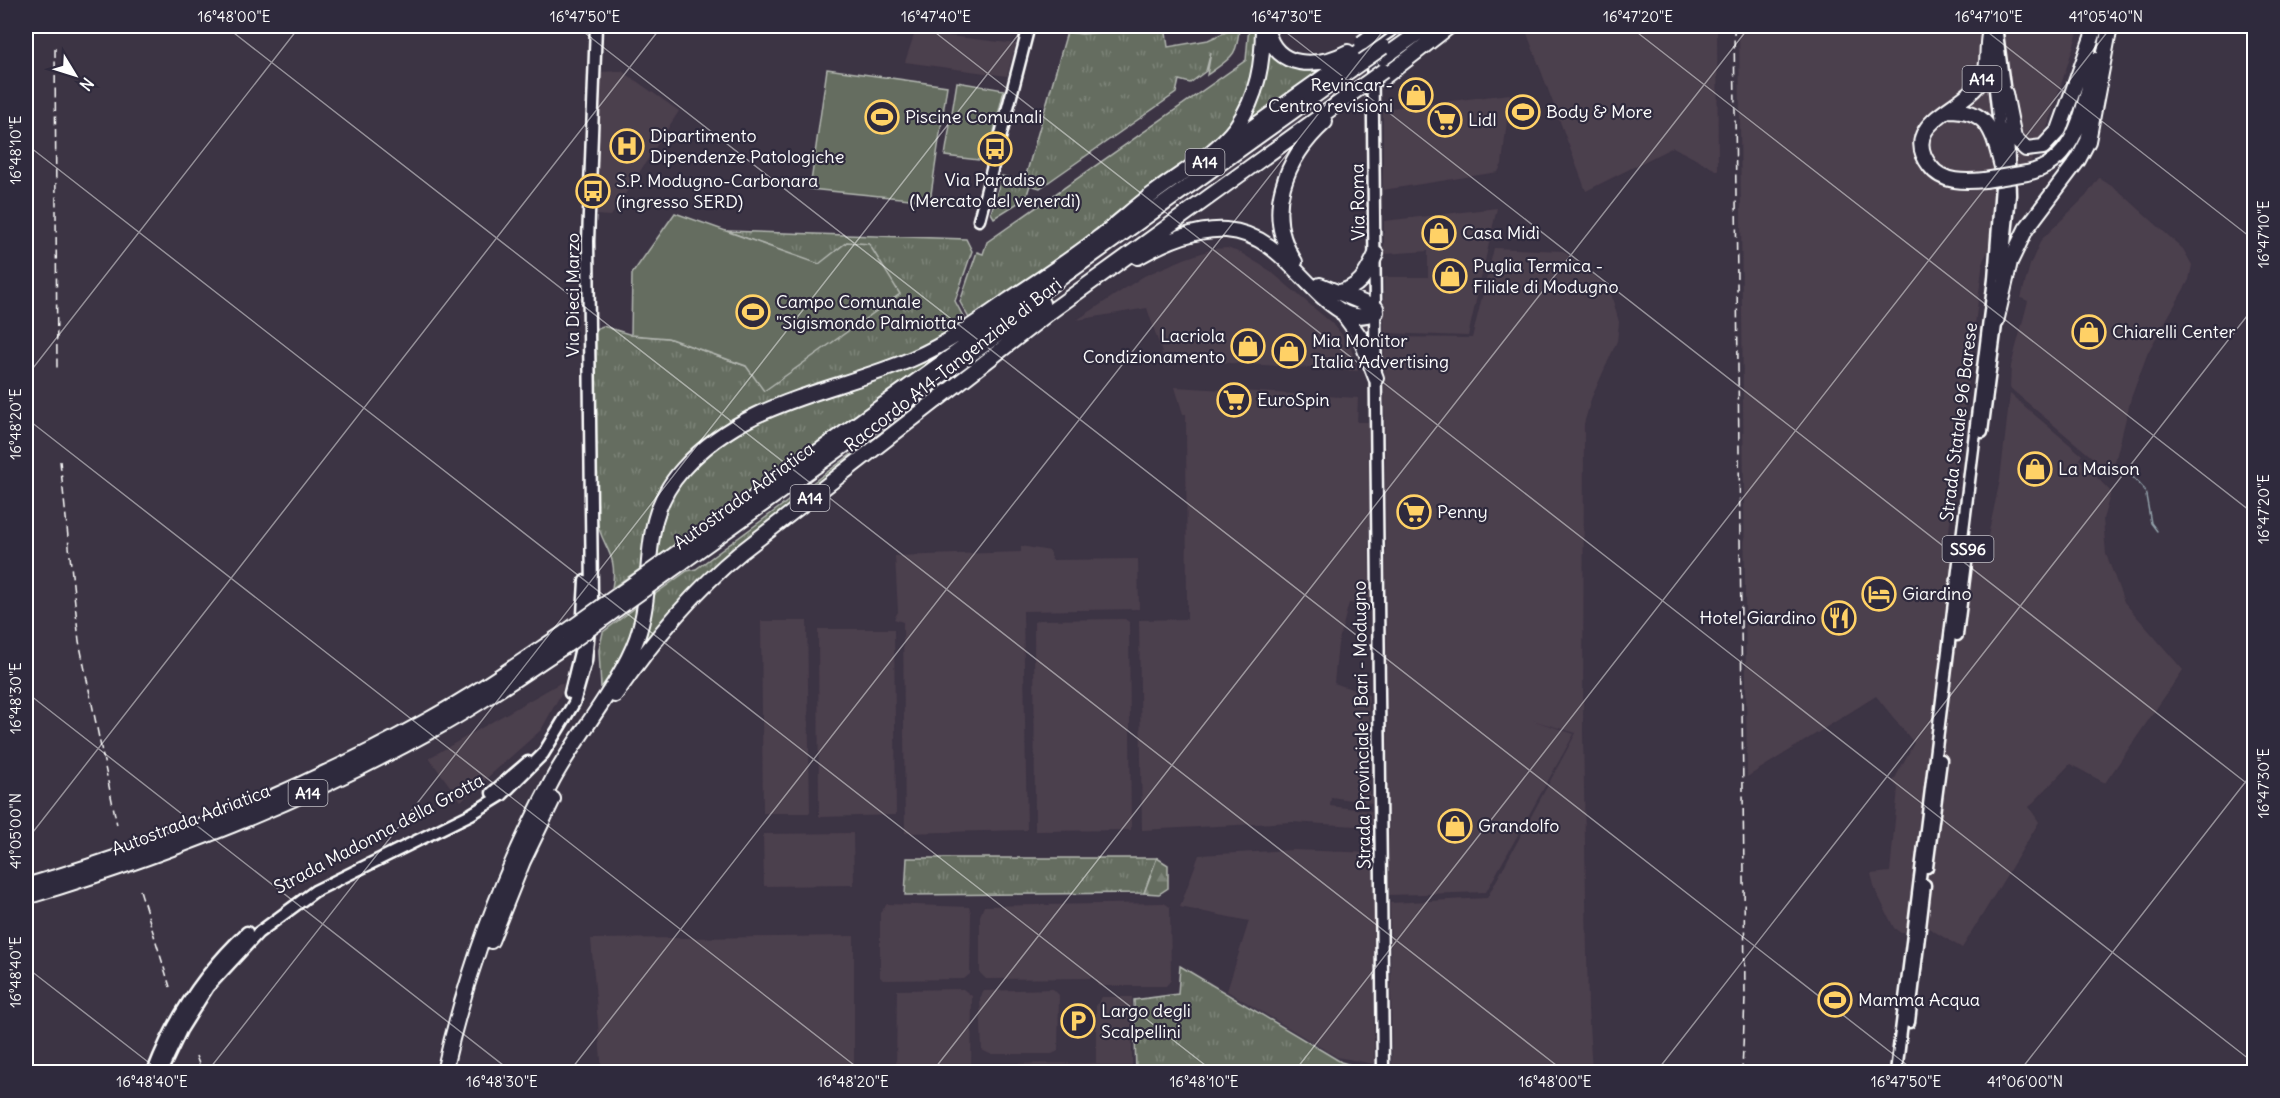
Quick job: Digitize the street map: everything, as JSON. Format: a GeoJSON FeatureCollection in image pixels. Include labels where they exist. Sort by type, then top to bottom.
{"type":"FeatureCollection","features":[{"type":"Feature","properties":{"kind":"highway"},"geometry":{"type":"LineString","coordinates":[[1264,26],[1275,51],[1290,60],[1301,63],[1335,58],[1364,66],[1328,120],[1300,147],[1285,176],[1281,200],[1282,225],[1291,256],[1305,274],[1336,293],[1376,310]]}},
{"type":"Feature","properties":{"kind":"highway"},"geometry":{"type":"LineString","coordinates":[[444,1072],[469,977],[508,872],[554,778],[633,647],[640,625],[650,536],[656,511],[668,487],[695,457],[746,421],[778,405],[886,369],[943,344],[1097,239],[1149,196],[1217,147],[1233,130],[1249,105],[1258,81],[1264,26]]}},
{"type":"Feature","properties":{"kind":"highway","name":"A14"},"geometry":{"type":"LineString","coordinates":[[1382,40],[1413,26]]}},
{"type":"Feature","properties":{"kind":"highway","name":"A14"},"geometry":{"type":"LineString","coordinates":[[1382,40],[1428,26]]}},
{"type":"Feature","properties":{"kind":"highway","name":"Raccordo A14-Tangenziale di Bari"},"geometry":{"type":"LineString","coordinates":[[453,1072],[470,1006],[492,937],[523,861],[553,800],[588,737],[654,642],[722,567],[1364,66],[1382,40],[1448,26]]}},
{"type":"Feature","properties":{"kind":"highway"},"geometry":{"type":"LineString","coordinates":[[2005,93],[2016,141],[2026,149],[2043,147],[2059,130],[2096,26]]}},
{"type":"Feature","properties":{"kind":"highway"},"geometry":{"type":"LineString","coordinates":[[1948,110],[1936,116],[1926,128],[1923,141],[1927,161],[1934,171],[1946,178],[1959,181],[1985,180],[2027,173],[2054,163],[2071,143],[2078,125],[2105,26]]}},
{"type":"Feature","properties":{"kind":"highway"},"geometry":{"type":"LineString","coordinates":[[1996,322],[2010,262],[2026,229],[2078,160],[2088,141],[2110,26]]}},
{"type":"Feature","properties":{"kind":"highway","name":"A14"},"geometry":{"type":"LineString","coordinates":[[1948,110],[1967,98],[1982,81],[1987,68],[1991,28]]}},
{"type":"Feature","properties":{"kind":"highway","name":"Raccordo A14-Tangenziale di Bari"},"geometry":{"type":"LineString","coordinates":[[1097,239],[1364,66],[1382,40]]}},
{"type":"Feature","properties":{"kind":"highway","name":"Autostrada Adriatica"},"geometry":{"type":"LineString","coordinates":[[26,897],[157,855],[309,792],[440,726],[679,558],[1364,66]]}},
{"type":"Feature","properties":{"kind":"highway","name":"A14"},"geometry":{"type":"LineString","coordinates":[[1948,110],[1970,111],[1983,119],[1993,135],[2002,167]]}},
{"type":"Feature","properties":{"kind":"highway"},"geometry":{"type":"LineString","coordinates":[[1050,312],[1073,301],[1112,272],[1150,250],[1176,239],[1212,230],[1234,231],[1280,254],[1341,311],[1360,338],[1376,378]]}},
{"type":"Feature","properties":{"kind":"highway"},"geometry":{"type":"LineString","coordinates":[[1336,293],[1354,288],[1364,279],[1376,254]]}},
{"type":"Feature","properties":{"kind":"highway"},"geometry":{"type":"LineString","coordinates":[[1341,311],[1361,317],[1376,310]]}},
{"type":"Feature","properties":{"kind":"highway","name":"Autostrada Adriatica"},"geometry":{"type":"LineString","coordinates":[[26,886],[188,832],[302,785],[437,716],[567,638]]}},
{"type":"Feature","properties":{"kind":"main road","name":"Via Dieci Marzo"},"geometry":{"type":"LineString","coordinates":[[589,564],[588,241],[596,26]]}},
{"type":"Feature","properties":{"kind":"main road"},"geometry":{"type":"LineString","coordinates":[[979,220],[1029,26]]}},
{"type":"Feature","properties":{"kind":"main road","name":"Strada Statale 96 Barese"},"geometry":{"type":"LineString","coordinates":[[1903,1072],[2010,195],[2005,93],[1991,28]]}},
{"type":"Feature","properties":{"kind":"main road","name":"Strada Statale 96 Barese"},"geometry":{"type":"LineString","coordinates":[[1896,1072],[1995,268],[2002,167],[1991,28]]}},
{"type":"Feature","properties":{"kind":"main road","name":"Via Roma"},"geometry":{"type":"LineString","coordinates":[[1376,378],[1376,254],[1382,40]]}},
{"type":"Feature","properties":{"kind":"main road","name":"Strada Provinciale 1 Bari - Modugno"},"geometry":{"type":"LineString","coordinates":[[1376,378],[1383,1072]]}},
{"type":"Feature","properties":{"kind":"main road","name":"Strada Madonna della Grotta"},"geometry":{"type":"LineString","coordinates":[[153,1072],[171,1033],[200,984],[236,943],[258,923],[314,884],[474,804],[508,780],[534,755],[557,722],[574,683],[581,648],[585,581],[589,564]]}},
{"type":"Feature","properties":{"kind":"main road","name":"Strada Madonna della Grotta"},"geometry":{"type":"LineString","coordinates":[[161,1072],[181,1030],[208,987],[243,946],[272,921],[315,891],[490,803],[535,765],[566,719],[584,675],[592,596],[589,564]]}},
{"type":"Feature","properties":{"kind":"shaded area"},"geometry":{"type":"Polygon","coordinates":[[[1527,26],[1717,26],[1718,171],[1673,147],[1586,191],[1525,28],[1527,26]]]}},
{"type":"Feature","properties":{"kind":"shaded area"},"geometry":{"type":"Polygon","coordinates":[[[1739,26],[2080,26],[2048,125],[1983,261],[1947,547],[1954,543],[1954,552],[1981,550],[1986,545],[2000,480],[2010,394],[2082,455],[2079,459],[2111,492],[2103,519],[2106,554],[2124,602],[2183,670],[2105,783],[2070,764],[2029,807],[2039,822],[1962,948],[1925,926],[1901,933],[1894,928],[1875,889],[1871,874],[1890,872],[1898,788],[1893,782],[1914,743],[1876,696],[1747,777],[1739,26]]]}},
{"type":"Feature","properties":{"kind":"shaded area"},"geometry":{"type":"Polygon","coordinates":[[[915,32],[1016,44],[1007,76],[905,62],[915,32]]]}},
{"type":"Feature","properties":{"kind":"shaded area","name":"Dipartimento Dipendenze Patologiche"},"geometry":{"type":"Polygon","coordinates":[[[622,71],[679,111],[611,216],[595,215],[600,72],[622,71]]]}},
{"type":"Feature","properties":{"kind":"shaded area"},"geometry":{"type":"Polygon","coordinates":[[[1510,94],[1502,164],[1498,172],[1383,190],[1383,109],[1510,94]]]}},
{"type":"Feature","properties":{"kind":"shaded area","name":"Chiarelli Center"},"geometry":{"type":"Polygon","coordinates":[[[2099,178],[2119,191],[2183,249],[2192,265],[2189,280],[2148,352],[2131,398],[2112,474],[2010,388],[2011,366],[2028,301],[2021,298],[2030,265],[2041,240],[2086,196],[2099,178]]]}},
{"type":"Feature","properties":{"kind":"shaded area"},"geometry":{"type":"Polygon","coordinates":[[[1497,208],[1468,336],[1384,333],[1384,277],[1428,277],[1428,251],[1384,254],[1384,221],[1497,208]]]}},
{"type":"Feature","properties":{"kind":"shaded area"},"geometry":{"type":"Polygon","coordinates":[[[1227,248],[1241,253],[1269,270],[1334,325],[1350,345],[1358,371],[1164,359],[1147,308],[1077,320],[1144,276],[1213,249],[1227,248]]]}},
{"type":"Feature","properties":{"kind":"shaded area"},"geometry":{"type":"Polygon","coordinates":[[[1494,248],[1563,251],[1609,287],[1619,322],[1617,341],[1591,399],[1584,424],[1583,732],[1588,1009],[1592,1072],[1392,1072],[1390,903],[1487,898],[1576,733],[1532,720],[1574,734],[1486,892],[1389,895],[1384,337],[1472,338],[1494,248]]]}},
{"type":"Feature","properties":{"kind":"shaded area"},"geometry":{"type":"Polygon","coordinates":[[[1175,387],[1358,398],[1357,422],[1368,422],[1370,606],[1349,603],[1338,644],[1334,683],[1369,695],[1369,794],[1372,795],[1372,803],[1331,797],[1330,806],[1372,811],[1372,827],[1292,822],[1142,830],[1139,620],[1187,619],[1186,414],[1183,414],[1175,387]]]}},
{"type":"Feature","properties":{"kind":"shaded area"},"geometry":{"type":"Polygon","coordinates":[[[1021,546],[1050,551],[1052,560],[1138,559],[1139,609],[1023,611],[1027,830],[905,833],[903,622],[894,619],[898,612],[895,556],[1021,552],[1021,546]]]}},
{"type":"Feature","properties":{"kind":"shaded area"},"geometry":{"type":"Polygon","coordinates":[[[1125,619],[1129,622],[1131,830],[1035,831],[1034,622],[1039,620],[1125,619]]]}},
{"type":"Feature","properties":{"kind":"shaded area"},"geometry":{"type":"Polygon","coordinates":[[[761,621],[807,621],[810,813],[763,813],[761,621]]]}},
{"type":"Feature","properties":{"kind":"shaded area"},"geometry":{"type":"Polygon","coordinates":[[[818,629],[894,629],[896,815],[819,817],[818,629]]]}},
{"type":"Feature","properties":{"kind":"shaded area"},"geometry":{"type":"Polygon","coordinates":[[[560,683],[563,684],[562,692],[541,730],[461,801],[429,758],[560,683]]]}},
{"type":"Feature","properties":{"kind":"shaded area"},"geometry":{"type":"Polygon","coordinates":[[[853,833],[854,885],[764,886],[763,834],[853,833]]]}},
{"type":"Feature","properties":{"kind":"shaded area"},"geometry":{"type":"Polygon","coordinates":[[[1293,850],[1374,853],[1374,1064],[1337,1057],[1227,991],[1249,921],[1180,907],[1199,855],[1293,850]]]}},
{"type":"Feature","properties":{"kind":"shaded area"},"geometry":{"type":"Polygon","coordinates":[[[1164,903],[1170,907],[1171,980],[1166,986],[1098,986],[1095,978],[986,979],[980,973],[980,916],[984,906],[1164,903]]]}},
{"type":"Feature","properties":{"kind":"shaded area"},"geometry":{"type":"Polygon","coordinates":[[[887,904],[969,907],[971,912],[970,974],[964,979],[883,980],[880,977],[880,913],[887,904]]]}},
{"type":"Feature","properties":{"kind":"shaded area"},"geometry":{"type":"Polygon","coordinates":[[[854,936],[854,1072],[602,1072],[591,939],[854,936]]]}},
{"type":"Feature","properties":{"kind":"shaded area"},"geometry":{"type":"Polygon","coordinates":[[[963,989],[972,996],[971,1072],[896,1072],[897,990],[963,989]]]}},
{"type":"Feature","properties":{"kind":"shaded area"},"geometry":{"type":"Polygon","coordinates":[[[1053,989],[1059,995],[1058,1051],[1052,1054],[990,1054],[982,1050],[980,998],[984,991],[1053,989]]]}},
{"type":"Feature","properties":{"kind":"shaded area"},"geometry":{"type":"Polygon","coordinates":[[[1102,997],[1132,997],[1132,1072],[981,1072],[989,1064],[1096,1063],[1096,1006],[1102,997]]]}},
{"type":"Feature","properties":{"kind":"green space"},"geometry":{"type":"Polygon","coordinates":[[[1140,26],[1165,26],[1168,47],[1208,40],[1239,26],[1235,50],[1222,64],[1207,75],[1211,52],[1206,71],[1190,83],[1179,80],[1176,93],[1040,188],[1030,185],[1026,198],[994,218],[991,213],[1002,176],[1024,182],[1067,32],[1082,34],[1140,28],[1140,26]]]}},
{"type":"Feature","properties":{"kind":"green space"},"geometry":{"type":"Polygon","coordinates":[[[1249,26],[1260,26],[1258,64],[1244,108],[1204,154],[970,320],[960,302],[977,252],[983,254],[987,242],[1246,60],[1249,26]]]}},
{"type":"Feature","properties":{"kind":"green space"},"geometry":{"type":"Polygon","coordinates":[[[1268,51],[1283,61],[1325,67],[1244,126],[1268,51]]]}},
{"type":"Feature","properties":{"kind":"green space","name":"Piscine Comunali"},"geometry":{"type":"Polygon","coordinates":[[[827,69],[947,86],[930,201],[810,189],[827,69]]]}},
{"type":"Feature","properties":{"kind":"green space"},"geometry":{"type":"Polygon","coordinates":[[[957,82],[1004,90],[987,161],[945,156],[957,82]]]}},
{"type":"Feature","properties":{"kind":"green space","name":"Campo Comunale \"Sigismondo Palmiotta\""},"geometry":{"type":"Polygon","coordinates":[[[675,213],[819,264],[847,242],[869,244],[900,294],[764,391],[746,366],[668,338],[631,335],[632,274],[675,213]]]}},
{"type":"Feature","properties":{"kind":"green space"},"geometry":{"type":"Polygon","coordinates":[[[727,231],[966,239],[972,251],[955,301],[966,322],[909,355],[813,388],[698,451],[648,524],[641,568],[612,588],[613,566],[596,517],[593,334],[595,329],[603,326],[632,335],[668,338],[746,366],[847,242],[819,265],[727,231]]]}},
{"type":"Feature","properties":{"kind":"green space"},"geometry":{"type":"Polygon","coordinates":[[[972,332],[657,557],[664,517],[673,495],[705,459],[724,444],[789,407],[834,390],[877,380],[895,373],[929,357],[972,332]]]}},
{"type":"Feature","properties":{"kind":"green space"},"geometry":{"type":"Polygon","coordinates":[[[1014,334],[738,548],[629,668],[651,597],[687,571],[696,569],[1014,334]]]}},
{"type":"Feature","properties":{"kind":"green space"},"geometry":{"type":"Polygon","coordinates":[[[639,605],[634,628],[625,649],[601,688],[599,650],[603,632],[639,605]]]}},
{"type":"Feature","properties":{"kind":"green space"},"geometry":{"type":"Polygon","coordinates":[[[907,858],[1157,858],[1144,893],[905,895],[907,858]]]}},
{"type":"Feature","properties":{"kind":"green space"},"geometry":{"type":"Polygon","coordinates":[[[1157,858],[1168,865],[1168,888],[1159,894],[1144,893],[1157,858]]]}},
{"type":"Feature","properties":{"kind":"green space"},"geometry":{"type":"Polygon","coordinates":[[[1180,966],[1341,1062],[1374,1072],[1136,1072],[1134,1000],[1178,994],[1180,966]]]}},
{"type":"Feature","properties":{"kind":"waterway"},"geometry":{"type":"LineString","coordinates":[[2128,472],[2145,490],[2151,523],[2157,531]]}},
{"type":"Feature","properties":{"kind":"railway"},"geometry":{"type":"LineString","coordinates":[[1734,26],[1745,998],[1742,1072]]}},
{"type":"Feature","properties":{"kind":"railway"},"geometry":{"type":"LineString","coordinates":[[55,48],[57,368]]}},
{"type":"Feature","properties":{"kind":"railway"},"geometry":{"type":"LineString","coordinates":[[60,461],[79,641],[117,825]]}},
{"type":"Feature","properties":{"kind":"railway"},"geometry":{"type":"LineString","coordinates":[[140,890],[170,987]]}},
{"type":"Feature","properties":{"kind":"railway"},"geometry":{"type":"LineString","coordinates":[[196,1056],[202,1072]]}},
{"type":"Feature","properties":{"kind":"place","name":"Revincar - Centro revisioni"},"geometry":{"type":"Point","coordinates":[1416,95]}},
{"type":"Feature","properties":{"kind":"place","name":"Body & More"},"geometry":{"type":"Point","coordinates":[1523,112]}},
{"type":"Feature","properties":{"kind":"place","name":"Piscine Comunali"},"geometry":{"type":"Point","coordinates":[882,117]}},
{"type":"Feature","properties":{"kind":"place","name":"Lidl"},"geometry":{"type":"Point","coordinates":[1445,120]}},
{"type":"Feature","properties":{"kind":"place","name":"Dipartimento Dipendenze Patologiche"},"geometry":{"type":"Point","coordinates":[627,146]}},
{"type":"Feature","properties":{"kind":"place","name":"Via Paradiso (Mercato del venerdì)"},"geometry":{"type":"Point","coordinates":[995,149]}},
{"type":"Feature","properties":{"kind":"place","name":"S.P. Modugno-Carbonara (ingresso SERD)"},"geometry":{"type":"Point","coordinates":[593,191]}},
{"type":"Feature","properties":{"kind":"place","name":"Casa Midì"},"geometry":{"type":"Point","coordinates":[1439,233]}},
{"type":"Feature","properties":{"kind":"place","name":"Puglia Termica - Filiale di Modugno"},"geometry":{"type":"Point","coordinates":[1450,276]}},
{"type":"Feature","properties":{"kind":"place","name":"Campo Comunale \"Sigismondo Palmiotta\""},"geometry":{"type":"Point","coordinates":[753,312]}},
{"type":"Feature","properties":{"kind":"place","name":"Chiarelli Center"},"geometry":{"type":"Point","coordinates":[2089,332]}},
{"type":"Feature","properties":{"kind":"place","name":"Lacriola Condizionamento"},"geometry":{"type":"Point","coordinates":[1248,346]}},
{"type":"Feature","properties":{"kind":"place","name":"Mia Monitor Italia Advertising"},"geometry":{"type":"Point","coordinates":[1289,351]}},
{"type":"Feature","properties":{"kind":"place","name":"EuroSpin"},"geometry":{"type":"Point","coordinates":[1234,400]}},
{"type":"Feature","properties":{"kind":"place","name":"La Maison"},"geometry":{"type":"Point","coordinates":[2035,469]}},
{"type":"Feature","properties":{"kind":"place","name":"Penny"},"geometry":{"type":"Point","coordinates":[1414,512]}},
{"type":"Feature","properties":{"kind":"place","name":"Giardino"},"geometry":{"type":"Point","coordinates":[1879,594]}},
{"type":"Feature","properties":{"kind":"place","name":"Hotel Giardino"},"geometry":{"type":"Point","coordinates":[1839,618]}},
{"type":"Feature","properties":{"kind":"place","name":"Grandolfo"},"geometry":{"type":"Point","coordinates":[1455,826]}},
{"type":"Feature","properties":{"kind":"place","name":"Mamma Acqua"},"geometry":{"type":"Point","coordinates":[1835,1000]}},
{"type":"Feature","properties":{"kind":"place","name":"Largo degli Scalpellini"},"geometry":{"type":"Point","coordinates":[1078,1021]}}]}
